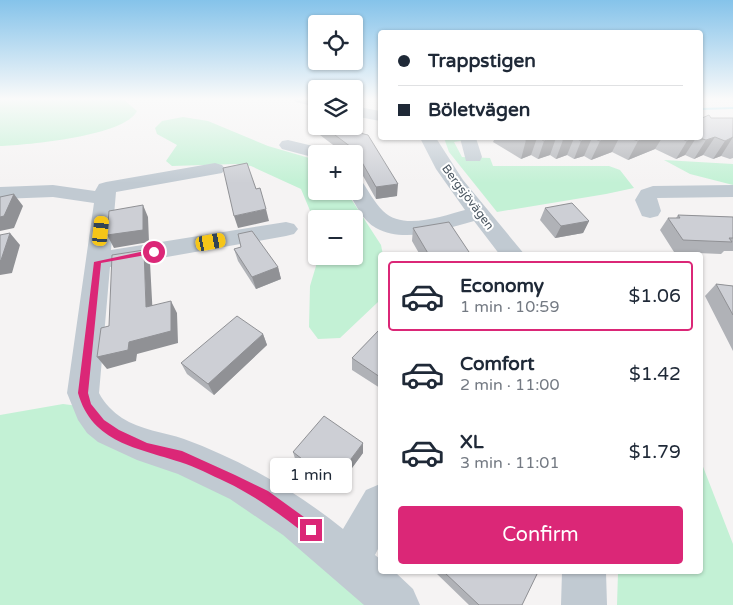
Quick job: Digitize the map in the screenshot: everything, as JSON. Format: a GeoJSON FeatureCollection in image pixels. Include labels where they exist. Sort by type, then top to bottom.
{"type":"FeatureCollection","features":[{"type":"Feature","properties":{"kind":"street","name":"Bergsjövägen"},"geometry":{"type":"LineString","coordinates":[[429,140],[438,157],[511,252]]}},
{"type":"Feature","properties":{"kind":"street"},"geometry":{"type":"LineString","coordinates":[[468,140],[472,157]]}},
{"type":"Feature","properties":{"kind":"street"},"geometry":{"type":"LineString","coordinates":[[288,145],[308,150]]}},
{"type":"Feature","properties":{"kind":"street"},"geometry":{"type":"LineString","coordinates":[[0,193],[58,191],[105,194],[215,170]]}},
{"type":"Feature","properties":{"kind":"street"},"geometry":{"type":"LineString","coordinates":[[650,211],[646,200],[648,194],[653,192],[733,191]]}},
{"type":"Feature","properties":{"kind":"street"},"geometry":{"type":"LineString","coordinates":[[105,194],[83,393],[87,406],[100,423],[115,434],[147,448],[182,457],[264,495],[350,560],[397,605]]}},
{"type":"Feature","properties":{"kind":"street"},"geometry":{"type":"LineString","coordinates":[[363,198],[376,217],[392,226],[421,227],[479,213]]}},
{"type":"Feature","properties":{"kind":"street"},"geometry":{"type":"LineString","coordinates":[[98,262],[286,229]]}},
{"type":"Feature","properties":{"kind":"street"},"geometry":{"type":"LineString","coordinates":[[350,560],[378,508]]}},
{"type":"Feature","properties":{"kind":"street"},"geometry":{"type":"LineString","coordinates":[[584,574],[584,605]]}},
{"type":"Feature","properties":{"kind":"green space"},"geometry":{"type":"Polygon","coordinates":[[[0,127],[113,127],[74,138],[0,146],[0,127]]]}},
{"type":"Feature","properties":{"kind":"green space"},"geometry":{"type":"Polygon","coordinates":[[[156,127],[223,127],[268,146],[308,158],[308,200],[352,200],[358,210],[310,210],[301,189],[251,166],[236,164],[172,166],[166,161],[177,145],[157,134],[156,127]]]}},
{"type":"Feature","properties":{"kind":"green space"},"geometry":{"type":"Polygon","coordinates":[[[445,140],[465,140],[454,142],[462,157],[490,158],[493,166],[609,166],[620,170],[634,188],[497,212],[449,152],[445,140]]]}},
{"type":"Feature","properties":{"kind":"green space"},"geometry":{"type":"Polygon","coordinates":[[[664,160],[733,164],[733,185],[690,174],[664,160]]]}},
{"type":"Feature","properties":{"kind":"green space"},"geometry":{"type":"Polygon","coordinates":[[[363,217],[381,245],[382,252],[378,252],[378,302],[340,338],[318,339],[309,327],[310,286],[316,266],[363,265],[363,217]]]}},
{"type":"Feature","properties":{"kind":"green space"},"geometry":{"type":"Polygon","coordinates":[[[63,404],[94,408],[404,605],[0,605],[0,415],[63,404]]]}},
{"type":"Feature","properties":{"kind":"green space"},"geometry":{"type":"Polygon","coordinates":[[[703,467],[733,544],[733,605],[617,605],[618,574],[703,574],[703,467]]]}},
{"type":"Feature","properties":{"kind":"building"},"geometry":{"type":"Polygon","coordinates":[[[703,127],[733,127],[733,137],[725,141],[715,137],[703,139],[703,127]]]}},
{"type":"Feature","properties":{"kind":"building"},"geometry":{"type":"Polygon","coordinates":[[[335,135],[368,135],[398,184],[376,187],[363,164],[363,145],[348,145],[335,135]]]}},
{"type":"Feature","properties":{"kind":"building"},"geometry":{"type":"Polygon","coordinates":[[[247,163],[256,189],[260,188],[266,209],[234,216],[223,168],[247,163]]]}},
{"type":"Feature","properties":{"kind":"building"},"geometry":{"type":"Polygon","coordinates":[[[14,194],[4,216],[0,217],[0,197],[14,194]]]}},
{"type":"Feature","properties":{"kind":"building"},"geometry":{"type":"Polygon","coordinates":[[[572,203],[589,221],[561,226],[545,208],[572,203]]]}},
{"type":"Feature","properties":{"kind":"building"},"geometry":{"type":"Polygon","coordinates":[[[143,205],[143,230],[107,235],[109,211],[143,205]]]}},
{"type":"Feature","properties":{"kind":"building"},"geometry":{"type":"Polygon","coordinates":[[[678,215],[733,217],[733,238],[729,238],[732,242],[683,240],[668,218],[680,218],[678,215]]]}},
{"type":"Feature","properties":{"kind":"building"},"geometry":{"type":"Polygon","coordinates":[[[449,222],[469,252],[427,252],[413,228],[449,222]]]}},
{"type":"Feature","properties":{"kind":"building"},"geometry":{"type":"Polygon","coordinates":[[[252,231],[278,267],[252,277],[234,249],[241,247],[238,234],[252,231]]]}},
{"type":"Feature","properties":{"kind":"building"},"geometry":{"type":"Polygon","coordinates":[[[10,233],[1,260],[0,261],[0,235],[10,233]]]}},
{"type":"Feature","properties":{"kind":"building"},"geometry":{"type":"Polygon","coordinates":[[[144,250],[146,307],[171,301],[171,331],[129,342],[128,350],[97,357],[101,328],[109,326],[112,255],[144,250]]]}},
{"type":"Feature","properties":{"kind":"building"},"geometry":{"type":"Polygon","coordinates":[[[716,284],[733,286],[733,315],[716,284]]]}},
{"type":"Feature","properties":{"kind":"building"},"geometry":{"type":"Polygon","coordinates":[[[237,316],[263,334],[208,384],[181,363],[237,316]]]}},
{"type":"Feature","properties":{"kind":"building"},"geometry":{"type":"Polygon","coordinates":[[[378,331],[378,376],[352,358],[378,331]]]}},
{"type":"Feature","properties":{"kind":"building"},"geometry":{"type":"Polygon","coordinates":[[[324,416],[363,443],[333,483],[293,452],[324,416]]]}},
{"type":"Feature","properties":{"kind":"building"},"geometry":{"type":"Polygon","coordinates":[[[446,574],[537,574],[522,605],[479,605],[446,574]]]}},
{"type":"Feature","properties":{"kind":"route"},"geometry":{"type":"LineString","coordinates":[[154,252],[98,262],[83,393],[87,406],[100,423],[115,434],[147,448],[182,457],[264,495],[311,530]]}}]}
